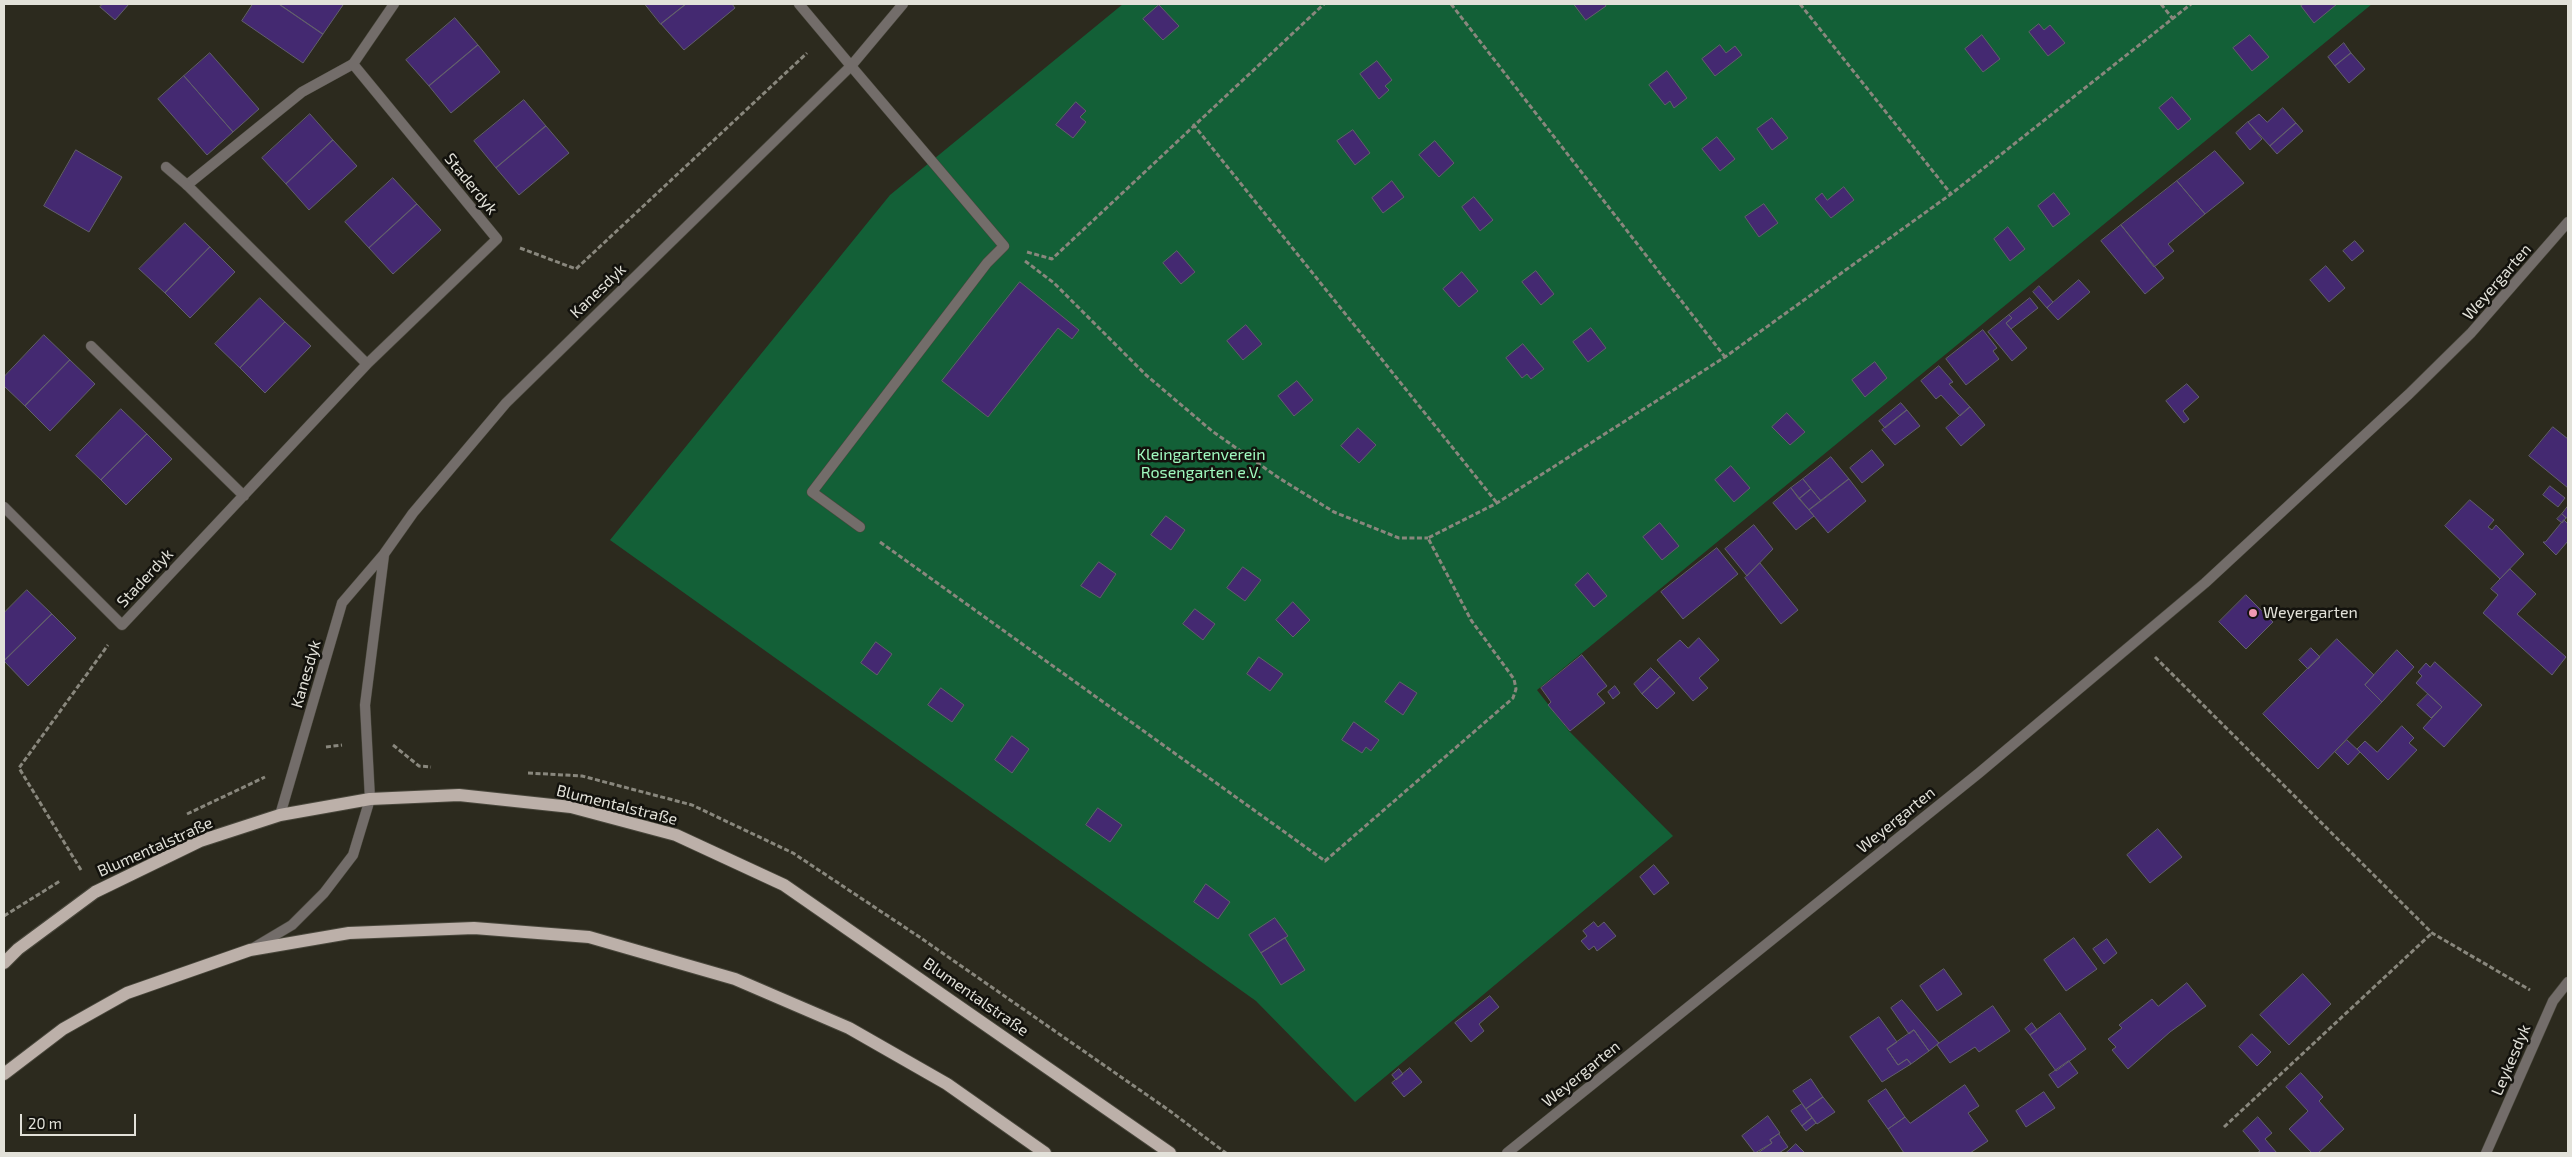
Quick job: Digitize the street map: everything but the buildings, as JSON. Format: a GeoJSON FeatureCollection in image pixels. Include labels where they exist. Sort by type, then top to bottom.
{"type":"FeatureCollection","features":[{"type":"Feature","properties":{"kind":"main road","name":"Blumentalstraße"},"geometry":{"type":"LineString","coordinates":[[4,963],[18,949],[96,892],[200,841],[280,816],[370,799],[460,795],[571,807],[676,835],[784,885],[1170,1153]]}},
{"type":"Feature","properties":{"kind":"main road"},"geometry":{"type":"LineString","coordinates":[[4,1074],[63,1029],[127,993],[250,950],[349,933],[474,928],[589,937],[735,978],[849,1028],[947,1084],[1045,1153]]}},
{"type":"Feature","properties":{"kind":"street"},"geometry":{"type":"LineString","coordinates":[[187,185],[302,92],[353,64],[394,4]]}},
{"type":"Feature","properties":{"kind":"street"},"geometry":{"type":"LineString","coordinates":[[799,4],[1004,246],[987,263],[812,492],[860,527]]}},
{"type":"Feature","properties":{"kind":"street","name":"Kanesdyk"},"geometry":{"type":"LineString","coordinates":[[280,816],[342,603],[384,554],[413,513],[506,402],[851,66],[903,4]]}},
{"type":"Feature","properties":{"kind":"street","name":"Staderdyk"},"geometry":{"type":"LineString","coordinates":[[4,507],[122,625],[367,364],[497,239],[353,64]]}},
{"type":"Feature","properties":{"kind":"street"},"geometry":{"type":"LineString","coordinates":[[166,167],[187,185],[367,364]]}},
{"type":"Feature","properties":{"kind":"street","name":"Weyergarten"},"geometry":{"type":"LineString","coordinates":[[1507,1153],[2139,640],[2205,583],[2409,394],[2471,333],[2568,222]]}},
{"type":"Feature","properties":{"kind":"street"},"geometry":{"type":"LineString","coordinates":[[92,346],[244,496]]}},
{"type":"Feature","properties":{"kind":"street","name":"Kanesdyk"},"geometry":{"type":"LineString","coordinates":[[250,950],[292,925],[324,893],[353,855],[370,799],[365,705],[384,554]]}},
{"type":"Feature","properties":{"kind":"street","name":"Leykesdyk"},"geometry":{"type":"LineString","coordinates":[[2486,1153],[2553,1001],[2568,982]]}},
{"type":"Feature","properties":{"kind":"path"},"geometry":{"type":"LineString","coordinates":[[1004,246],[1052,259],[1193,124],[1324,4]]}},
{"type":"Feature","properties":{"kind":"path"},"geometry":{"type":"LineString","coordinates":[[1451,4],[1725,357]]}},
{"type":"Feature","properties":{"kind":"path"},"geometry":{"type":"LineString","coordinates":[[1800,4],[1951,194]]}},
{"type":"Feature","properties":{"kind":"path"},"geometry":{"type":"LineString","coordinates":[[2161,4],[2173,19]]}},
{"type":"Feature","properties":{"kind":"path"},"geometry":{"type":"LineString","coordinates":[[1004,246],[1054,283],[1146,375],[1212,431],[1279,478],[1334,512],[1399,538],[1428,538],[1497,503],[1725,357],[1951,194],[2191,4]]}},
{"type":"Feature","properties":{"kind":"path"},"geometry":{"type":"LineString","coordinates":[[497,239],[576,269],[826,36]]}},
{"type":"Feature","properties":{"kind":"path"},"geometry":{"type":"LineString","coordinates":[[1193,124],[1497,503]]}},
{"type":"Feature","properties":{"kind":"path"},"geometry":{"type":"LineString","coordinates":[[860,527],[1325,861],[1513,698],[1516,689],[1514,679],[1471,620],[1428,538]]}},
{"type":"Feature","properties":{"kind":"path"},"geometry":{"type":"LineString","coordinates":[[80,869],[19,768],[122,625]]}},
{"type":"Feature","properties":{"kind":"path"},"geometry":{"type":"LineString","coordinates":[[2139,640],[2432,933],[2512,981],[2553,1001]]}},
{"type":"Feature","properties":{"kind":"path"},"geometry":{"type":"LineString","coordinates":[[184,816],[244,785],[271,775],[300,750],[367,741],[396,746],[419,766],[438,767]]}},
{"type":"Feature","properties":{"kind":"path"},"geometry":{"type":"LineString","coordinates":[[524,772],[582,776],[692,805],[793,853],[918,936],[1170,1111],[1226,1153]]}},
{"type":"Feature","properties":{"kind":"path"},"geometry":{"type":"LineString","coordinates":[[72,874],[89,864]]}},
{"type":"Feature","properties":{"kind":"path"},"geometry":{"type":"LineString","coordinates":[[4,916],[63,879]]}},
{"type":"Feature","properties":{"kind":"path"},"geometry":{"type":"LineString","coordinates":[[2224,1127],[2432,933]]}},
{"type":"Feature","properties":{"kind":"green space","name":"Kleingartenverein Rosengarten e.V."},"geometry":{"type":"Polygon","coordinates":[[[1123,4],[2372,4],[1537,690],[1569,731],[1673,836],[1355,1102],[1256,1001],[610,540],[890,195],[1123,4]]]}},
{"type":"Feature","properties":{"kind":"place","name":"Weyergarten"},"geometry":{"type":"Point","coordinates":[2253,613]}}]}
